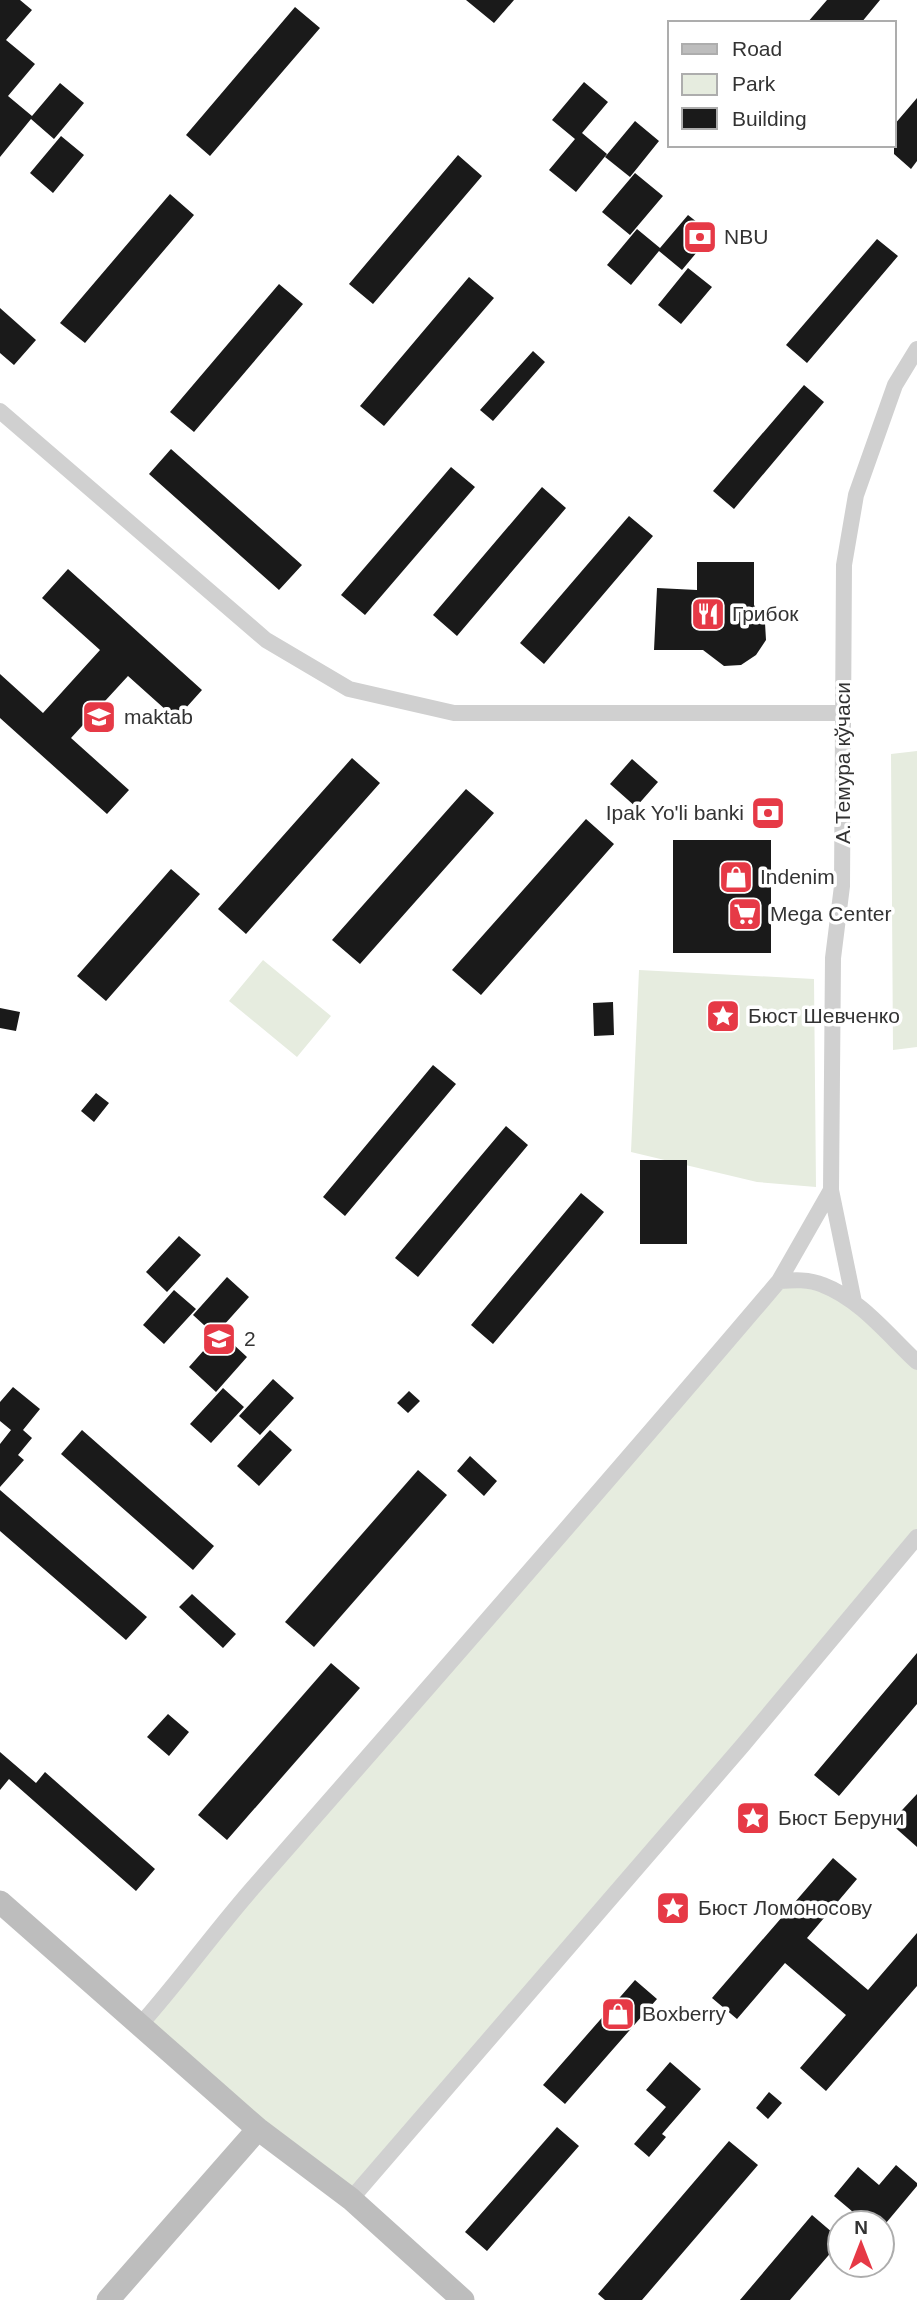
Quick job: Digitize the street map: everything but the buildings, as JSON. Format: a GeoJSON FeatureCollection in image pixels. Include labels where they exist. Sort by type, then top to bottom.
{"type":"FeatureCollection","features":[{"type":"Feature","properties":{"kind":"street","name":"А.Темура кўчаси"},"geometry":{"type":"LineString","coordinates":[[853,1303],[831,1190],[833,958],[842,886],[844,565],[856,495],[895,385],[917,349]]}},
{"type":"Feature","properties":{"kind":"street"},"geometry":{"type":"LineString","coordinates":[[0,411],[266,640],[349,689],[454,713],[843,713]]}},
{"type":"Feature","properties":{"kind":"street"},"geometry":{"type":"LineString","coordinates":[[140,2025],[169,1993],[240,1903],[625,1463],[779,1281],[831,1190]]}},
{"type":"Feature","properties":{"kind":"street"},"geometry":{"type":"LineString","coordinates":[[779,1281],[803,1280],[824,1285],[853,1303],[917,1362]]}},
{"type":"Feature","properties":{"kind":"street"},"geometry":{"type":"LineString","coordinates":[[351,2199],[743,1745],[917,1537]]}},
{"type":"Feature","properties":{"kind":"street"},"geometry":{"type":"LineString","coordinates":[[0,1902],[258,2129],[351,2199],[463,2300]]}},
{"type":"Feature","properties":{"kind":"street"},"geometry":{"type":"LineString","coordinates":[[108,2300],[258,2129]]}},
{"type":"Feature","properties":{"kind":"green space"},"geometry":{"type":"Polygon","coordinates":[[[917,751],[917,1047],[893,1050],[891,754],[917,751]]]}},
{"type":"Feature","properties":{"kind":"green space"},"geometry":{"type":"Polygon","coordinates":[[[263,960],[331,1016],[297,1057],[229,1001],[263,960]]]}},
{"type":"Feature","properties":{"kind":"green space"},"geometry":{"type":"Polygon","coordinates":[[[639,970],[814,979],[816,1187],[757,1182],[631,1152],[639,970]]]}},
{"type":"Feature","properties":{"kind":"green space"},"geometry":{"type":"Polygon","coordinates":[[[779,1281],[824,1285],[917,1362],[917,1537],[351,2199],[140,2025],[779,1281]]]}},
{"type":"Feature","properties":{"kind":"place","name":"NBU"},"geometry":{"type":"Point","coordinates":[700,237]}},
{"type":"Feature","properties":{"kind":"place","name":"Грибок"},"geometry":{"type":"Point","coordinates":[708,614]}},
{"type":"Feature","properties":{"kind":"place","name":"maktab"},"geometry":{"type":"Point","coordinates":[99,717]}},
{"type":"Feature","properties":{"kind":"place","name":"Ipak Yo'li banki"},"geometry":{"type":"Point","coordinates":[768,813]}},
{"type":"Feature","properties":{"kind":"place","name":"Indenim"},"geometry":{"type":"Point","coordinates":[736,877]}},
{"type":"Feature","properties":{"kind":"place","name":"Mega Center"},"geometry":{"type":"Point","coordinates":[745,914]}},
{"type":"Feature","properties":{"kind":"place","name":"Бюст Шевченко"},"geometry":{"type":"Point","coordinates":[723,1016]}},
{"type":"Feature","properties":{"kind":"place","name":"2"},"geometry":{"type":"Point","coordinates":[219,1339]}},
{"type":"Feature","properties":{"kind":"place","name":"Бюст Беруни"},"geometry":{"type":"Point","coordinates":[753,1818]}},
{"type":"Feature","properties":{"kind":"place","name":"Бюст Ломоносову"},"geometry":{"type":"Point","coordinates":[673,1908]}},
{"type":"Feature","properties":{"kind":"place","name":"Boxberry"},"geometry":{"type":"Point","coordinates":[618,2014]}}]}
